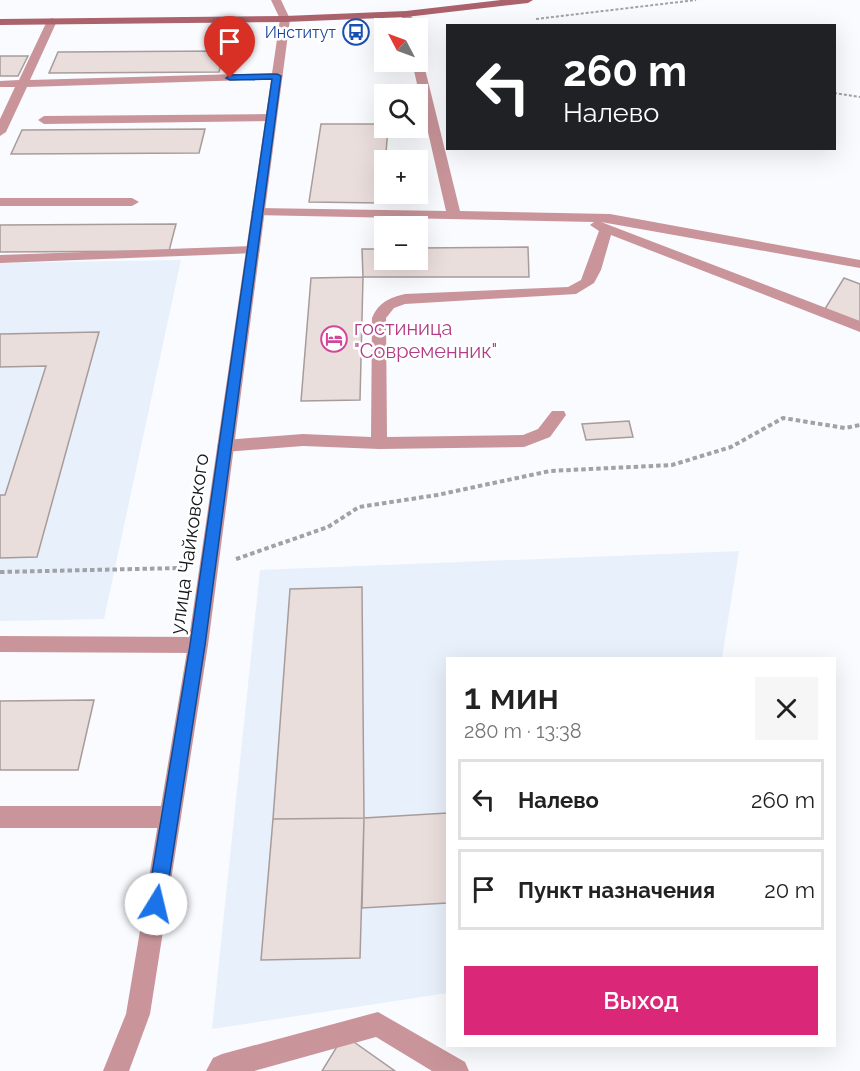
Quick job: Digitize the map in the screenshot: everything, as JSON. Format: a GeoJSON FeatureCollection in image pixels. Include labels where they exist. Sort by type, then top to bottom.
{"type":"FeatureCollection","features":[{"type":"Feature","properties":{"kind":"street"},"geometry":{"type":"LineString","coordinates":[[276,0],[285,19]]}},
{"type":"Feature","properties":{"kind":"street"},"geometry":{"type":"LineString","coordinates":[[0,22],[285,19],[406,14],[528,0]]}},
{"type":"Feature","properties":{"kind":"street"},"geometry":{"type":"LineString","coordinates":[[406,14],[407,18]]}},
{"type":"Feature","properties":{"kind":"street","name":"улица Чайковского"},"geometry":{"type":"LineString","coordinates":[[116,1071],[138,1014],[198,645],[285,19]]}},
{"type":"Feature","properties":{"kind":"street"},"geometry":{"type":"LineString","coordinates":[[0,132],[52,21]]}},
{"type":"Feature","properties":{"kind":"street"},"geometry":{"type":"LineString","coordinates":[[420,72],[454,216]]}},
{"type":"Feature","properties":{"kind":"street"},"geometry":{"type":"LineString","coordinates":[[0,84],[277,76]]}},
{"type":"Feature","properties":{"kind":"street"},"geometry":{"type":"LineString","coordinates":[[44,120],[271,118]]}},
{"type":"Feature","properties":{"kind":"street"},"geometry":{"type":"LineString","coordinates":[[0,202],[132,202]]}},
{"type":"Feature","properties":{"kind":"street"},"geometry":{"type":"LineString","coordinates":[[258,213],[610,218],[860,264]]}},
{"type":"Feature","properties":{"kind":"street"},"geometry":{"type":"LineString","coordinates":[[579,216],[606,230],[860,327]]}},
{"type":"Feature","properties":{"kind":"street"},"geometry":{"type":"LineString","coordinates":[[379,443],[379,318],[382,309],[392,302],[405,299],[571,291],[586,283],[594,270],[606,230]]}},
{"type":"Feature","properties":{"kind":"street"},"geometry":{"type":"LineString","coordinates":[[0,259],[253,250]]}},
{"type":"Feature","properties":{"kind":"street"},"geometry":{"type":"LineString","coordinates":[[225,446],[303,440],[379,443],[524,441],[544,433],[558,415]]}},
{"type":"Feature","properties":{"kind":"street"},"geometry":{"type":"LineString","coordinates":[[0,644],[198,645]]}},
{"type":"Feature","properties":{"kind":"street"},"geometry":{"type":"LineString","coordinates":[[0,817],[170,817]]}},
{"type":"Feature","properties":{"kind":"street"},"geometry":{"type":"LineString","coordinates":[[219,1071],[222,1067],[378,1024],[456,1071]]}},
{"type":"Feature","properties":{"kind":"path"},"geometry":{"type":"LineString","coordinates":[[536,19],[696,0]]}},
{"type":"Feature","properties":{"kind":"path"},"geometry":{"type":"LineString","coordinates":[[836,93],[860,98]]}},
{"type":"Feature","properties":{"kind":"path"},"geometry":{"type":"LineString","coordinates":[[0,572],[208,568],[328,527],[359,507],[437,495],[550,471],[672,465],[730,447],[783,418],[845,428],[860,425]]}},
{"type":"Feature","properties":{"kind":"shaded area"},"geometry":{"type":"Polygon","coordinates":[[[181,260],[104,619],[0,621],[0,263],[181,260]]]}},
{"type":"Feature","properties":{"kind":"shaded area"},"geometry":{"type":"Polygon","coordinates":[[[739,551],[722,657],[446,657],[446,993],[212,1029],[260,570],[739,551]]]}},
{"type":"Feature","properties":{"kind":"building"},"geometry":{"type":"Polygon","coordinates":[[[224,51],[219,72],[49,73],[58,52],[224,51]]]}},
{"type":"Feature","properties":{"kind":"building"},"geometry":{"type":"Polygon","coordinates":[[[0,56],[28,56],[18,76],[0,76],[0,56]]]}},
{"type":"Feature","properties":{"kind":"building"},"geometry":{"type":"Polygon","coordinates":[[[321,124],[374,124],[374,138],[387,138],[386,150],[374,150],[374,203],[309,202],[321,124]]]}},
{"type":"Feature","properties":{"kind":"building"},"geometry":{"type":"Polygon","coordinates":[[[205,129],[199,153],[11,154],[22,130],[205,129]]]}},
{"type":"Feature","properties":{"kind":"building"},"geometry":{"type":"Polygon","coordinates":[[[176,224],[169,251],[0,252],[0,225],[176,224]]]}},
{"type":"Feature","properties":{"kind":"building"},"geometry":{"type":"Polygon","coordinates":[[[528,247],[529,277],[363,277],[362,249],[374,249],[374,270],[428,270],[428,248],[528,247]]]}},
{"type":"Feature","properties":{"kind":"building","name":"гостиница \"Современник\""},"geometry":{"type":"Polygon","coordinates":[[[363,277],[360,400],[301,401],[311,278],[363,277]]]}},
{"type":"Feature","properties":{"kind":"building"},"geometry":{"type":"Polygon","coordinates":[[[844,278],[860,284],[860,325],[823,312],[844,278]]]}},
{"type":"Feature","properties":{"kind":"building"},"geometry":{"type":"Polygon","coordinates":[[[99,332],[37,557],[0,558],[0,495],[5,495],[46,366],[0,367],[0,334],[99,332]]]}},
{"type":"Feature","properties":{"kind":"building"},"geometry":{"type":"Polygon","coordinates":[[[629,421],[633,437],[586,440],[582,424],[629,421]]]}},
{"type":"Feature","properties":{"kind":"building"},"geometry":{"type":"Polygon","coordinates":[[[362,587],[364,818],[273,819],[290,589],[362,587]]]}},
{"type":"Feature","properties":{"kind":"building"},"geometry":{"type":"Polygon","coordinates":[[[94,700],[78,770],[0,770],[0,701],[94,700]]]}},
{"type":"Feature","properties":{"kind":"building"},"geometry":{"type":"Polygon","coordinates":[[[446,813],[446,903],[362,908],[364,818],[446,813]]]}},
{"type":"Feature","properties":{"kind":"building"},"geometry":{"type":"Polygon","coordinates":[[[364,818],[360,958],[261,960],[273,819],[364,818]]]}},
{"type":"Feature","properties":{"kind":"building"},"geometry":{"type":"Polygon","coordinates":[[[344,1035],[395,1071],[322,1071],[344,1035]]]}},
{"type":"Feature","properties":{"kind":"place","name":"Институт"},"geometry":{"type":"Point","coordinates":[356,32]}},
{"type":"Feature","properties":{"kind":"place","name":"гостиница \"Современник\""},"geometry":{"type":"Point","coordinates":[334,339]}},
{"type":"Feature","properties":{"kind":"route"},"geometry":{"type":"LineString","coordinates":[[156,904],[198,645],[277,76],[230,78]]}}]}
